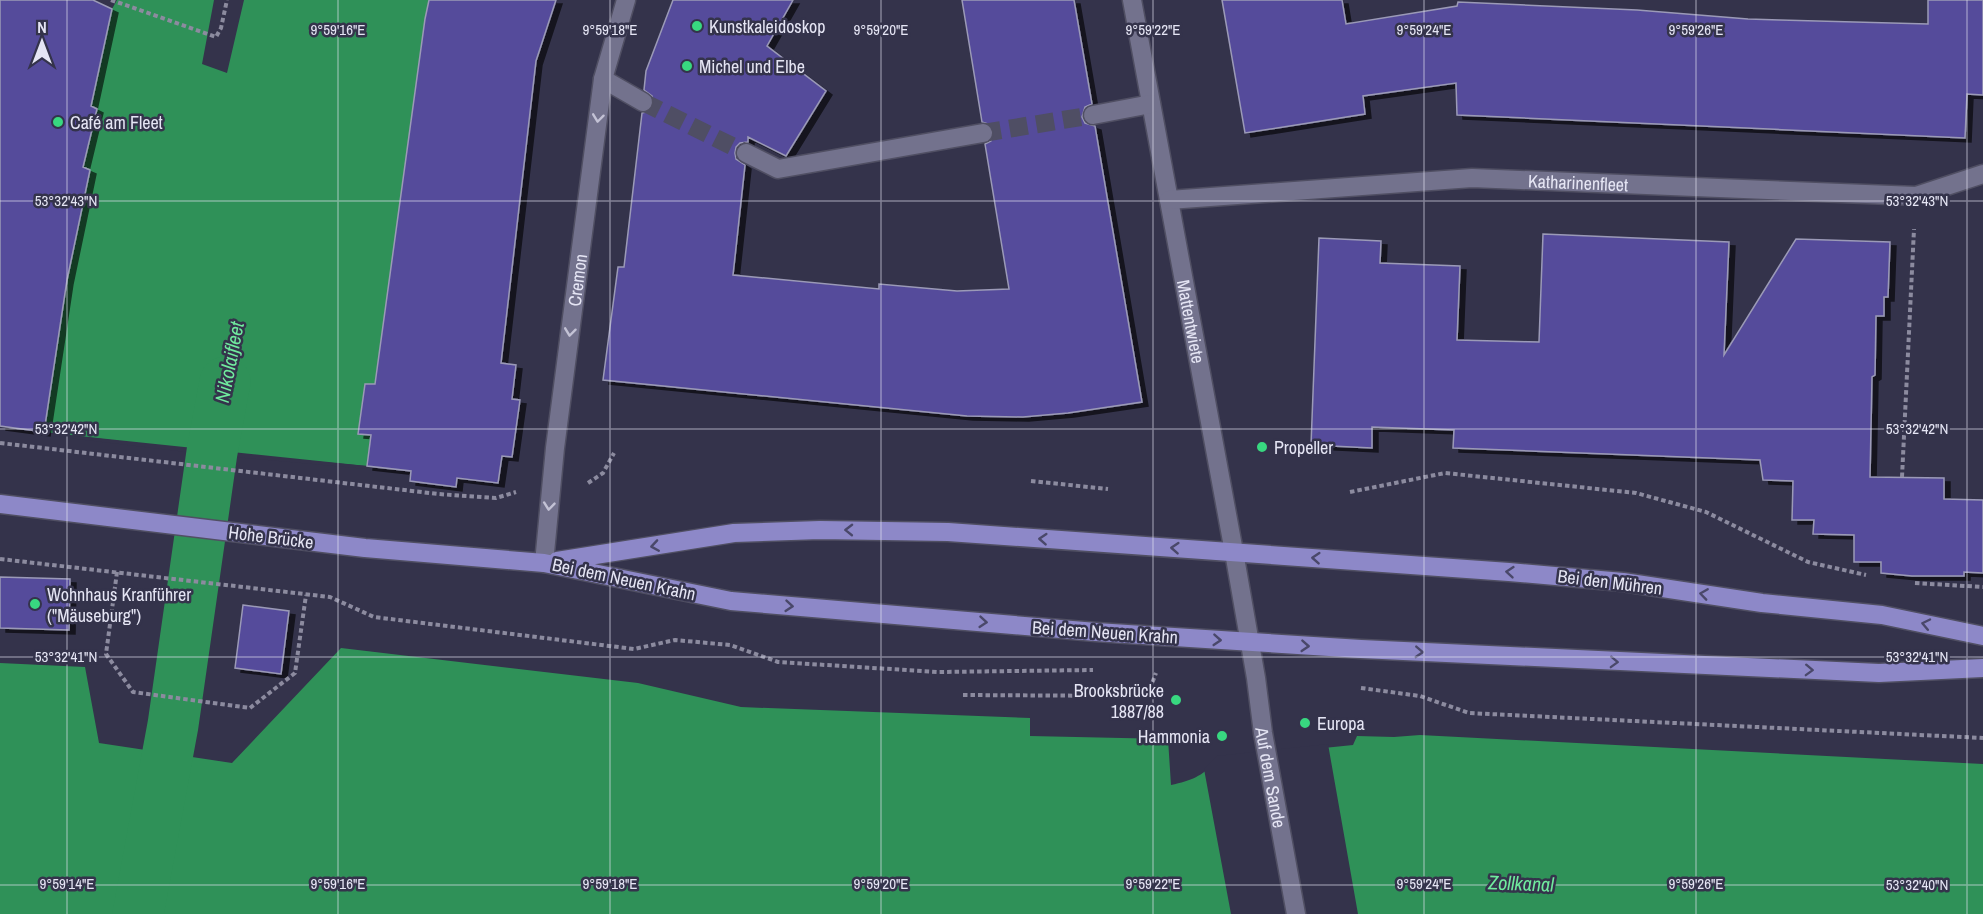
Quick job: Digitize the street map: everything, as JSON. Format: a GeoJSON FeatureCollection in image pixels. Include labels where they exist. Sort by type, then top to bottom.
{"type":"FeatureCollection","features":[{"type":"Feature","properties":{"kind":"main road","name":"Hohe Brücke"},"geometry":{"type":"LineString","coordinates":[[5,505],[365,548],[544,563]]}},
{"type":"Feature","properties":{"kind":"main road","name":"Bei dem Neuen Krahn"},"geometry":{"type":"LineString","coordinates":[[544,563],[734,533],[820,530],[948,532],[1234,552]]}},
{"type":"Feature","properties":{"kind":"main road","name":"Bei den Mühren"},"geometry":{"type":"LineString","coordinates":[[1234,552],[1623,582],[1762,603],[1882,615],[1983,636]]}},
{"type":"Feature","properties":{"kind":"main road","name":"Bei dem Neuen Krahn"},"geometry":{"type":"LineString","coordinates":[[544,563],[731,601],[1096,632],[1249,642]]}},
{"type":"Feature","properties":{"kind":"main road"},"geometry":{"type":"LineString","coordinates":[[1249,642],[1572,660],[1879,673],[1983,668]]}},
{"type":"Feature","properties":{"kind":"street","name":"Cremon"},"geometry":{"type":"LineString","coordinates":[[544,563],[551,490],[603,79],[626,0]]}},
{"type":"Feature","properties":{"kind":"street","name":"Mattentwiete"},"geometry":{"type":"LineString","coordinates":[[1132,0],[1249,642]]}},
{"type":"Feature","properties":{"kind":"street"},"geometry":{"type":"LineString","coordinates":[[603,79],[643,102]]}},
{"type":"Feature","properties":{"kind":"street"},"geometry":{"type":"LineString","coordinates":[[1093,115],[1152,104]]}},
{"type":"Feature","properties":{"kind":"street"},"geometry":{"type":"LineString","coordinates":[[746,153],[778,169],[983,133]]}},
{"type":"Feature","properties":{"kind":"street","name":"Katharinenfleet"},"geometry":{"type":"LineString","coordinates":[[1169,200],[1472,178],[1916,196],[1983,174]]}},
{"type":"Feature","properties":{"kind":"street","name":"Auf dem Sande"},"geometry":{"type":"LineString","coordinates":[[1249,642],[1296,914]]}},
{"type":"Feature","properties":{"kind":"path"},"geometry":{"type":"LineString","coordinates":[[113,1],[216,37],[221,28],[227,0]]}},
{"type":"Feature","properties":{"kind":"path"},"geometry":{"type":"LineString","coordinates":[[1902,477],[1916,196]]}},
{"type":"Feature","properties":{"kind":"path"},"geometry":{"type":"LineString","coordinates":[[0,443],[438,494],[496,498],[519,491],[583,487],[603,473],[614,453]]}},
{"type":"Feature","properties":{"kind":"path"},"geometry":{"type":"LineString","coordinates":[[1350,492],[1445,473],[1636,493],[1706,512],[1808,562],[1874,577]]}},
{"type":"Feature","properties":{"kind":"path"},"geometry":{"type":"LineString","coordinates":[[1031,481],[1108,489]]}},
{"type":"Feature","properties":{"kind":"path"},"geometry":{"type":"LineString","coordinates":[[0,559],[330,597],[374,617],[634,649],[675,640],[730,645],[778,662],[938,672],[1094,670]]}},
{"type":"Feature","properties":{"kind":"path"},"geometry":{"type":"LineString","coordinates":[[117,572],[106,654],[133,692],[250,708],[295,673],[306,594]]}},
{"type":"Feature","properties":{"kind":"path"},"geometry":{"type":"LineString","coordinates":[[1907,583],[1983,587]]}},
{"type":"Feature","properties":{"kind":"path"},"geometry":{"type":"LineString","coordinates":[[963,695],[1135,696],[1150,686],[1156,673]]}},
{"type":"Feature","properties":{"kind":"path"},"geometry":{"type":"LineString","coordinates":[[1361,688],[1420,696],[1469,713],[1983,738]]}},
{"type":"Feature","properties":{"kind":"water"},"geometry":{"type":"Polygon","coordinates":[[[117,0],[429,0],[376,384],[365,384],[358,433],[371,435],[367,466],[212,452],[44,432],[67,280],[89,170],[83,167],[97,109],[91,106],[112,9],[117,0]]]}},
{"type":"Feature","properties":{"kind":"water","name":"Zollkanal"},"geometry":{"type":"Polygon","coordinates":[[[341,648],[638,683],[741,707],[1030,718],[1030,736],[1168,739],[1171,785],[1197,777],[1218,759],[1353,745],[1357,736],[1420,735],[1983,764],[1983,914],[0,914],[0,663],[85,667],[99,743],[232,763],[341,648]]]}},
{"type":"Feature","properties":{"kind":"pier"},"geometry":{"type":"Polygon","coordinates":[[[214,0],[244,0],[227,73],[202,64],[214,0]]]}},
{"type":"Feature","properties":{"kind":"pier"},"geometry":{"type":"Polygon","coordinates":[[[44,432],[367,466],[367,469],[212,455],[43,435],[44,432]]]}},
{"type":"Feature","properties":{"kind":"pier"},"geometry":{"type":"Polygon","coordinates":[[[1328,744],[1358,914],[1231,914],[1204,769],[1217,756],[1328,744]]]}},
{"type":"Feature","properties":{"kind":"building"},"geometry":{"type":"Polygon","coordinates":[[[0,0],[93,0],[112,9],[91,106],[97,109],[83,167],[90,170],[67,280],[44,432],[0,426],[0,0]]]}},
{"type":"Feature","properties":{"kind":"building"},"geometry":{"type":"Polygon","coordinates":[[[429,0],[556,0],[536,61],[501,363],[516,365],[512,399],[520,400],[512,457],[502,456],[498,483],[457,478],[456,487],[410,481],[411,471],[367,466],[371,435],[358,434],[365,384],[375,384],[429,0]]]}},
{"type":"Feature","properties":{"kind":"building"},"geometry":{"type":"Polygon","coordinates":[[[673,0],[793,0],[767,46],[826,91],[786,156],[748,137],[748,142],[740,143],[736,147],[736,159],[745,165],[733,275],[879,289],[879,284],[957,291],[1009,289],[985,144],[991,141],[994,132],[991,125],[982,122],[962,0],[1074,0],[1092,104],[1085,107],[1082,117],[1085,123],[1095,126],[1142,402],[1023,417],[967,416],[603,380],[618,267],[624,267],[642,113],[649,111],[654,103],[652,96],[644,90],[646,71],[673,0]]]}},
{"type":"Feature","properties":{"kind":"building"},"geometry":{"type":"Polygon","coordinates":[[[1222,0],[1342,0],[1346,24],[1457,6],[1458,2],[1637,10],[1748,19],[1928,24],[1928,0],[1983,0],[1983,95],[1967,94],[1965,138],[1457,115],[1456,83],[1363,96],[1365,114],[1245,133],[1222,0]]]}},
{"type":"Feature","properties":{"kind":"building"},"geometry":{"type":"Polygon","coordinates":[[[1543,234],[1729,242],[1724,355],[1796,239],[1890,242],[1888,297],[1884,297],[1884,316],[1876,316],[1870,477],[1944,478],[1944,499],[1983,500],[1983,573],[1964,572],[1964,576],[1912,576],[1881,573],[1881,562],[1854,562],[1854,535],[1813,534],[1814,520],[1792,520],[1793,481],[1763,480],[1760,460],[1453,448],[1454,430],[1372,427],[1372,448],[1311,445],[1319,238],[1381,241],[1380,263],[1460,266],[1457,340],[1539,342],[1543,234]]]}},
{"type":"Feature","properties":{"kind":"building","name":"Wohnhaus Kranführer (\"Mäuseburg\")"},"geometry":{"type":"Polygon","coordinates":[[[0,577],[70,579],[69,630],[0,628],[0,577]]]}},
{"type":"Feature","properties":{"kind":"building"},"geometry":{"type":"Polygon","coordinates":[[[243,605],[289,611],[281,674],[235,668],[243,605]]]}},
{"type":"Feature","properties":{"kind":"waterway","name":"Nikolaifleet"},"geometry":{"type":"LineString","coordinates":[[138,914],[173,725],[212,452],[225,382]]}},
{"type":"Feature","properties":{"kind":"tunnel"},"geometry":{"type":"LineString","coordinates":[[643,102],[746,153]]}},
{"type":"Feature","properties":{"kind":"tunnel"},"geometry":{"type":"LineString","coordinates":[[983,133],[1093,115]]}},
{"type":"Feature","properties":{"kind":"place","name":"Kunstkaleidoskop"},"geometry":{"type":"Point","coordinates":[697,26]}},
{"type":"Feature","properties":{"kind":"place","name":"Michel und Elbe"},"geometry":{"type":"Point","coordinates":[687,66]}},
{"type":"Feature","properties":{"kind":"place","name":"Café am Fleet"},"geometry":{"type":"Point","coordinates":[58,122]}},
{"type":"Feature","properties":{"kind":"place","name":"Propeller"},"geometry":{"type":"Point","coordinates":[1262,447]}},
{"type":"Feature","properties":{"kind":"place","name":"Wohnhaus Kranführer (\"Mäuseburg\")"},"geometry":{"type":"Point","coordinates":[35,604]}},
{"type":"Feature","properties":{"kind":"place","name":"Brooksbrücke 1887/88"},"geometry":{"type":"Point","coordinates":[1176,700]}},
{"type":"Feature","properties":{"kind":"place","name":"Europa"},"geometry":{"type":"Point","coordinates":[1305,723]}},
{"type":"Feature","properties":{"kind":"place","name":"Hammonia"},"geometry":{"type":"Point","coordinates":[1222,736]}}]}
